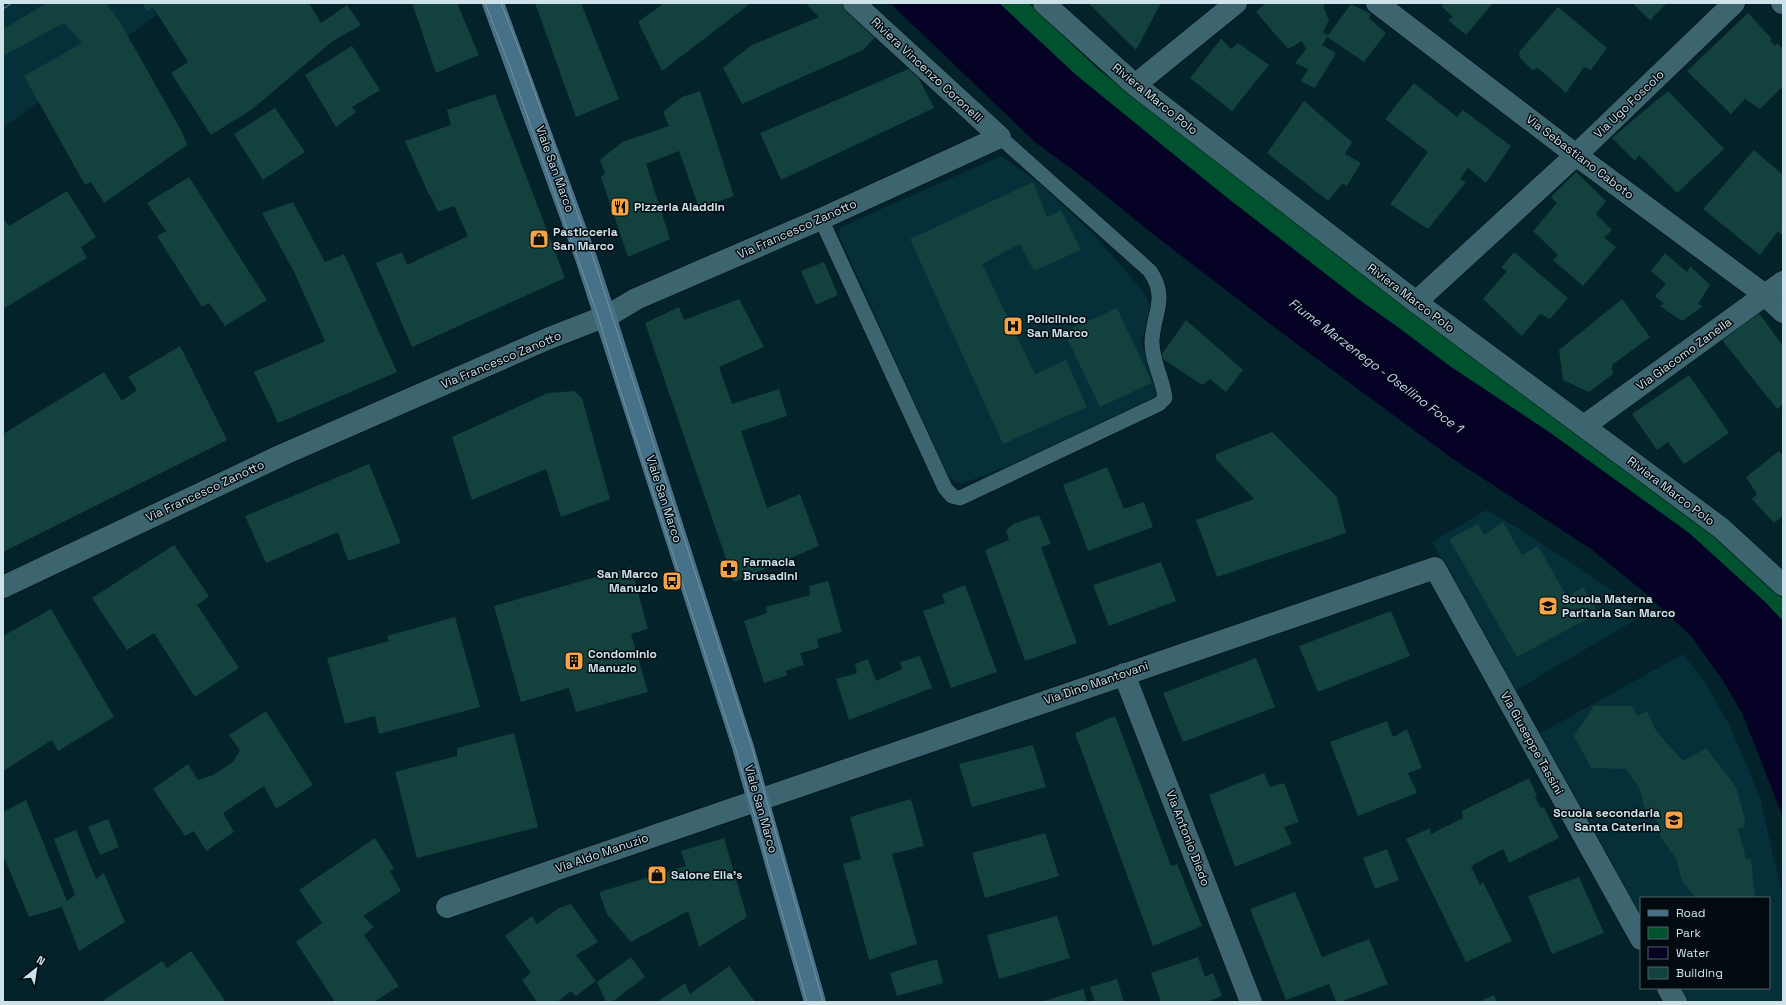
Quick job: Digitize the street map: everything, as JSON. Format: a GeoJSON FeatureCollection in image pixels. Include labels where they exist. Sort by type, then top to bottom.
{"type":"FeatureCollection","features":[{"type":"Feature","properties":{"kind":"street","name":"Viale San Marco"},"geometry":{"type":"LineString","coordinates":[[493,3],[581,243],[605,316],[743,747],[815,1002]]}},
{"type":"Feature","properties":{"kind":"street","name":"Riviera Vincenzo Coronelli"},"geometry":{"type":"LineString","coordinates":[[854,3],[1000,137]]}},
{"type":"Feature","properties":{"kind":"street","name":"Riviera Marco Polo"},"geometry":{"type":"LineString","coordinates":[[1044,3],[1135,85],[1416,302],[1720,528],[1783,585]]}},
{"type":"Feature","properties":{"kind":"street"},"geometry":{"type":"LineString","coordinates":[[1135,85],[1236,3]]}},
{"type":"Feature","properties":{"kind":"street","name":"Via Sebastiano Caboto"},"geometry":{"type":"LineString","coordinates":[[1376,3],[1576,155],[1765,295],[1783,312]]}},
{"type":"Feature","properties":{"kind":"street","name":"Via Ugo Foscolo"},"geometry":{"type":"LineString","coordinates":[[1416,302],[1576,155],[1734,3]]}},
{"type":"Feature","properties":{"kind":"street","name":"Via Francesco Zanotto"},"geometry":{"type":"LineString","coordinates":[[3,587],[282,454],[546,339],[605,316],[636,299],[822,219],[1000,137]]}},
{"type":"Feature","properties":{"kind":"street","name":"Via Giacomo Zanella"},"geometry":{"type":"LineString","coordinates":[[1584,426],[1783,282]]}},
{"type":"Feature","properties":{"kind":"street","name":"Via Dino Mantovani"},"geometry":{"type":"LineString","coordinates":[[758,799],[1435,568]]}},
{"type":"Feature","properties":{"kind":"street","name":"Via Giuseppe Tassini"},"geometry":{"type":"LineString","coordinates":[[1435,568],[1640,937]]}},
{"type":"Feature","properties":{"kind":"street","name":"Via Antonio Diedo"},"geometry":{"type":"LineString","coordinates":[[1124,674],[1251,1002]]}},
{"type":"Feature","properties":{"kind":"street","name":"Via Aldo Manuzio"},"geometry":{"type":"LineString","coordinates":[[447,907],[758,799]]}},
{"type":"Feature","properties":{"kind":"street"},"geometry":{"type":"LineString","coordinates":[[1669,989],[1676,1002]]}},
{"type":"Feature","properties":{"kind":"lane"},"geometry":{"type":"LineString","coordinates":[[822,219],[945,488],[952,496],[960,498],[1159,404],[1164,398],[1164,389],[1155,360],[1152,342],[1160,293],[1157,282],[1150,271],[1000,137]]}},
{"type":"Feature","properties":{"kind":"shaded area"},"geometry":{"type":"Polygon","coordinates":[[[3,3],[173,3],[3,128],[3,3]]]}},
{"type":"Feature","properties":{"kind":"shaded area","name":"Policlinico San Marco"},"geometry":{"type":"Polygon","coordinates":[[[1001,156],[1042,185],[1097,238],[1143,291],[1151,308],[1141,343],[1160,388],[1159,398],[1008,466],[962,484],[948,477],[838,234],[841,227],[1001,156]]]}},
{"type":"Feature","properties":{"kind":"shaded area","name":"Scuola Materna Paritaria San Marco"},"geometry":{"type":"Polygon","coordinates":[[[1486,510],[1516,527],[1578,567],[1618,595],[1642,616],[1513,692],[1432,542],[1486,510]]]}},
{"type":"Feature","properties":{"kind":"shaded area","name":"Scuola secondaria Santa Caterina"},"geometry":{"type":"Polygon","coordinates":[[[1683,654],[1705,682],[1730,726],[1760,797],[1783,898],[1783,1002],[1685,1002],[1678,989],[1770,989],[1770,897],[1640,897],[1640,921],[1537,735],[1683,654]]]}},
{"type":"Feature","properties":{"kind":"green space"},"geometry":{"type":"Polygon","coordinates":[[[999,3],[1028,3],[1099,70],[1466,353],[1718,539],[1783,599],[1783,621],[1765,602],[1689,533],[1549,432],[1451,367],[1358,299],[1226,197],[1076,75],[999,3]]]}},
{"type":"Feature","properties":{"kind":"water","name":"Fiume Marzenego - Osellino Foce 1"},"geometry":{"type":"Polygon","coordinates":[[[890,3],[999,3],[1076,75],[1226,197],[1358,299],[1451,367],[1549,432],[1689,533],[1765,602],[1783,621],[1783,821],[1781,812],[1742,713],[1720,676],[1691,636],[1644,592],[1591,549],[1453,459],[1282,333],[1149,231],[1089,182],[1035,142],[890,3]]]}},
{"type":"Feature","properties":{"kind":"building"},"geometry":{"type":"Polygon","coordinates":[[[47,3],[106,3],[120,22],[182,132],[187,145],[104,203],[91,182],[85,185],[24,76],[82,43],[64,23],[3,56],[3,29],[47,3]]]}},
{"type":"Feature","properties":{"kind":"building"},"geometry":{"type":"Polygon","coordinates":[[[142,3],[309,3],[321,23],[347,5],[361,25],[333,41],[251,110],[211,135],[171,73],[188,62],[153,7],[147,11],[142,3]]]}},
{"type":"Feature","properties":{"kind":"building"},"geometry":{"type":"Polygon","coordinates":[[[412,3],[457,3],[479,55],[436,73],[412,3]]]}},
{"type":"Feature","properties":{"kind":"building"},"geometry":{"type":"Polygon","coordinates":[[[535,3],[581,3],[619,99],[576,117],[535,3]]]}},
{"type":"Feature","properties":{"kind":"building"},"geometry":{"type":"Polygon","coordinates":[[[664,3],[751,3],[662,71],[638,22],[664,3]]]}},
{"type":"Feature","properties":{"kind":"building"},"geometry":{"type":"Polygon","coordinates":[[[810,3],[843,3],[879,33],[863,50],[742,104],[723,68],[750,46],[819,17],[807,5],[810,3]]]}},
{"type":"Feature","properties":{"kind":"building"},"geometry":{"type":"Polygon","coordinates":[[[1088,3],[1161,3],[1136,50],[1088,3]]]}},
{"type":"Feature","properties":{"kind":"building"},"geometry":{"type":"Polygon","coordinates":[[[1265,3],[1326,3],[1323,6],[1329,20],[1323,32],[1328,35],[1351,4],[1371,14],[1369,18],[1386,33],[1364,62],[1327,37],[1322,45],[1336,53],[1315,88],[1301,81],[1308,69],[1295,63],[1306,49],[1302,41],[1288,49],[1256,12],[1265,3]]]}},
{"type":"Feature","properties":{"kind":"building"},"geometry":{"type":"Polygon","coordinates":[[[1444,3],[1493,3],[1466,35],[1448,20],[1453,17],[1441,6],[1444,3]]]}},
{"type":"Feature","properties":{"kind":"building"},"geometry":{"type":"Polygon","coordinates":[[[1632,3],[1667,3],[1650,20],[1632,3]]]}},
{"type":"Feature","properties":{"kind":"building"},"geometry":{"type":"Polygon","coordinates":[[[1558,7],[1607,48],[1591,70],[1584,67],[1566,93],[1538,68],[1532,70],[1520,58],[1519,52],[1558,7]]]}},
{"type":"Feature","properties":{"kind":"building"},"geometry":{"type":"Polygon","coordinates":[[[1748,13],[1772,39],[1770,41],[1775,46],[1777,43],[1783,49],[1783,86],[1760,109],[1745,99],[1731,114],[1687,71],[1748,13]]]}},
{"type":"Feature","properties":{"kind":"building"},"geometry":{"type":"Polygon","coordinates":[[[1221,39],[1231,49],[1238,43],[1269,65],[1232,111],[1190,78],[1221,39]]]}},
{"type":"Feature","properties":{"kind":"building"},"geometry":{"type":"Polygon","coordinates":[[[352,46],[380,90],[352,107],[356,112],[336,127],[305,75],[352,46]]]}},
{"type":"Feature","properties":{"kind":"building"},"geometry":{"type":"Polygon","coordinates":[[[913,67],[934,108],[781,180],[760,133],[913,67]]]}},
{"type":"Feature","properties":{"kind":"building"},"geometry":{"type":"Polygon","coordinates":[[[1414,83],[1457,117],[1463,110],[1511,146],[1486,183],[1468,168],[1460,179],[1466,182],[1428,229],[1390,204],[1428,152],[1385,119],[1414,83]]]}},
{"type":"Feature","properties":{"kind":"building"},"geometry":{"type":"Polygon","coordinates":[[[700,91],[734,196],[699,208],[679,151],[646,164],[670,239],[628,257],[601,177],[605,173],[600,160],[622,142],[669,126],[663,112],[682,97],[700,91]]]}},
{"type":"Feature","properties":{"kind":"building"},"geometry":{"type":"Polygon","coordinates":[[[1668,91],[1724,149],[1677,193],[1639,155],[1635,161],[1612,138],[1668,91]]]}},
{"type":"Feature","properties":{"kind":"building"},"geometry":{"type":"Polygon","coordinates":[[[495,94],[565,278],[412,347],[376,263],[402,252],[407,265],[468,236],[454,206],[438,212],[430,195],[445,189],[429,195],[405,141],[451,125],[447,110],[495,94]]]}},
{"type":"Feature","properties":{"kind":"building"},"geometry":{"type":"Polygon","coordinates":[[[1304,101],[1352,142],[1345,154],[1361,163],[1347,186],[1343,183],[1328,201],[1267,153],[1304,101]]]}},
{"type":"Feature","properties":{"kind":"building"},"geometry":{"type":"Polygon","coordinates":[[[275,108],[305,152],[263,180],[234,134],[275,108]]]}},
{"type":"Feature","properties":{"kind":"building"},"geometry":{"type":"Polygon","coordinates":[[[1754,150],[1783,175],[1783,236],[1778,231],[1760,255],[1703,209],[1754,150]]]}},
{"type":"Feature","properties":{"kind":"building"},"geometry":{"type":"Polygon","coordinates":[[[1576,172],[1606,201],[1596,214],[1612,230],[1604,238],[1616,247],[1583,286],[1553,260],[1558,255],[1533,231],[1557,203],[1551,197],[1576,172]]]}},
{"type":"Feature","properties":{"kind":"building"},"geometry":{"type":"Polygon","coordinates":[[[189,177],[267,300],[225,326],[209,303],[202,307],[157,236],[166,231],[147,203],[189,177]]]}},
{"type":"Feature","properties":{"kind":"building"},"geometry":{"type":"Polygon","coordinates":[[[1033,182],[1047,217],[1061,210],[1081,250],[1034,271],[1020,244],[982,264],[1035,374],[1066,360],[1087,407],[1003,444],[910,239],[1033,182]]]}},
{"type":"Feature","properties":{"kind":"building"},"geometry":{"type":"Polygon","coordinates":[[[67,191],[96,237],[81,247],[87,258],[3,309],[3,218],[9,226],[67,191]]]}},
{"type":"Feature","properties":{"kind":"building"},"geometry":{"type":"Polygon","coordinates":[[[293,202],[325,262],[344,254],[397,372],[278,423],[254,372],[325,341],[295,274],[262,213],[293,202]]]}},
{"type":"Feature","properties":{"kind":"building"},"geometry":{"type":"Polygon","coordinates":[[[1514,252],[1568,298],[1550,319],[1540,314],[1522,336],[1483,299],[1507,271],[1501,268],[1514,252]]]}},
{"type":"Feature","properties":{"kind":"building"},"geometry":{"type":"Polygon","coordinates":[[[1665,253],[1687,272],[1690,266],[1710,285],[1698,304],[1703,306],[1682,321],[1660,306],[1664,304],[1655,296],[1666,284],[1651,271],[1665,253]]]}},
{"type":"Feature","properties":{"kind":"building"},"geometry":{"type":"Polygon","coordinates":[[[824,262],[838,295],[816,305],[801,271],[824,262]]]}},
{"type":"Feature","properties":{"kind":"building"},"geometry":{"type":"Polygon","coordinates":[[[739,299],[764,347],[719,367],[732,404],[779,389],[787,416],[741,431],[767,508],[800,494],[819,546],[734,582],[645,323],[679,307],[684,320],[739,299]]]}},
{"type":"Feature","properties":{"kind":"building"},"geometry":{"type":"Polygon","coordinates":[[[1622,299],[1650,337],[1612,365],[1613,374],[1589,392],[1563,380],[1559,350],[1622,299]]]}},
{"type":"Feature","properties":{"kind":"building"},"geometry":{"type":"Polygon","coordinates":[[[1117,308],[1152,383],[1100,407],[1064,332],[1117,308]]]}},
{"type":"Feature","properties":{"kind":"building"},"geometry":{"type":"Polygon","coordinates":[[[1759,313],[1783,346],[1783,404],[1777,409],[1722,340],[1759,313]]]}},
{"type":"Feature","properties":{"kind":"building"},"geometry":{"type":"Polygon","coordinates":[[[1186,320],[1243,370],[1226,392],[1210,379],[1202,385],[1160,357],[1186,320]]]}},
{"type":"Feature","properties":{"kind":"building"},"geometry":{"type":"Polygon","coordinates":[[[180,346],[227,440],[3,552],[3,434],[104,372],[122,401],[137,390],[128,377],[180,346]]]}},
{"type":"Feature","properties":{"kind":"building"},"geometry":{"type":"Polygon","coordinates":[[[1689,375],[1729,433],[1684,464],[1668,442],[1657,450],[1632,414],[1689,375]]]}},
{"type":"Feature","properties":{"kind":"building"},"geometry":{"type":"Polygon","coordinates":[[[574,391],[582,398],[610,499],[561,517],[546,469],[472,500],[452,437],[548,393],[574,391]]]}},
{"type":"Feature","properties":{"kind":"building"},"geometry":{"type":"Polygon","coordinates":[[[1272,432],[1337,497],[1346,533],[1217,577],[1196,520],[1254,499],[1216,459],[1216,454],[1272,432]]]}},
{"type":"Feature","properties":{"kind":"building"},"geometry":{"type":"Polygon","coordinates":[[[1779,451],[1783,456],[1783,516],[1774,523],[1752,499],[1757,494],[1746,477],[1779,451]]]}},
{"type":"Feature","properties":{"kind":"building"},"geometry":{"type":"Polygon","coordinates":[[[369,464],[401,543],[348,561],[338,532],[266,563],[245,516],[369,464]]]}},
{"type":"Feature","properties":{"kind":"building"},"geometry":{"type":"Polygon","coordinates":[[[1107,467],[1124,509],[1144,502],[1153,527],[1088,551],[1063,485],[1107,467]]]}},
{"type":"Feature","properties":{"kind":"building"},"geometry":{"type":"Polygon","coordinates":[[[1039,515],[1051,544],[1041,547],[1077,643],[1025,661],[985,550],[1009,540],[1006,531],[1013,524],[1039,515]]]}},
{"type":"Feature","properties":{"kind":"building"},"geometry":{"type":"Polygon","coordinates":[[[1503,522],[1522,555],[1538,546],[1567,597],[1583,587],[1598,613],[1517,657],[1449,539],[1478,524],[1484,535],[1503,522]]]}},
{"type":"Feature","properties":{"kind":"building"},"geometry":{"type":"Polygon","coordinates":[[[174,545],[209,596],[197,605],[239,668],[195,697],[154,633],[127,650],[92,598],[174,545]]]}},
{"type":"Feature","properties":{"kind":"building"},"geometry":{"type":"Polygon","coordinates":[[[1161,562],[1176,601],[1109,626],[1093,585],[1161,562]]]}},
{"type":"Feature","properties":{"kind":"building","name":"Condominio Manuzio"},"geometry":{"type":"Polygon","coordinates":[[[631,567],[648,629],[631,634],[648,692],[576,712],[569,688],[521,702],[494,606],[631,567]]]}},
{"type":"Feature","properties":{"kind":"building"},"geometry":{"type":"Polygon","coordinates":[[[828,581],[842,632],[817,639],[819,648],[800,653],[804,665],[785,671],[788,675],[764,683],[744,621],[767,613],[766,607],[810,595],[809,586],[828,581]]]}},
{"type":"Feature","properties":{"kind":"building"},"geometry":{"type":"Polygon","coordinates":[[[965,585],[997,672],[951,688],[923,611],[945,603],[942,594],[965,585]]]}},
{"type":"Feature","properties":{"kind":"building"},"geometry":{"type":"Polygon","coordinates":[[[51,609],[114,717],[58,751],[52,740],[3,771],[3,636],[51,609]]]}},
{"type":"Feature","properties":{"kind":"building"},"geometry":{"type":"Polygon","coordinates":[[[1391,611],[1410,656],[1318,692],[1299,646],[1391,611]]]}},
{"type":"Feature","properties":{"kind":"building"},"geometry":{"type":"Polygon","coordinates":[[[455,617],[480,707],[379,734],[375,716],[345,724],[327,658],[389,641],[387,636],[455,617]]]}},
{"type":"Feature","properties":{"kind":"building"},"geometry":{"type":"Polygon","coordinates":[[[920,656],[932,688],[849,720],[836,679],[857,673],[855,664],[868,659],[876,681],[902,669],[900,662],[920,656]]]}},
{"type":"Feature","properties":{"kind":"building"},"geometry":{"type":"Polygon","coordinates":[[[1256,658],[1275,707],[1183,742],[1163,693],[1256,658]]]}},
{"type":"Feature","properties":{"kind":"building"},"geometry":{"type":"Polygon","coordinates":[[[1594,706],[1632,706],[1637,716],[1647,711],[1656,731],[1683,761],[1706,748],[1736,787],[1745,819],[1744,827],[1738,829],[1746,859],[1751,859],[1755,897],[1695,897],[1682,881],[1677,860],[1661,838],[1658,822],[1644,807],[1640,789],[1626,769],[1591,768],[1574,736],[1594,706]]]}},
{"type":"Feature","properties":{"kind":"building"},"geometry":{"type":"Polygon","coordinates":[[[266,711],[313,785],[276,809],[264,786],[223,813],[234,832],[206,851],[194,831],[185,836],[153,789],[188,764],[198,780],[213,775],[233,762],[240,750],[229,735],[266,711]]]}},
{"type":"Feature","properties":{"kind":"building"},"geometry":{"type":"Polygon","coordinates":[[[1115,716],[1171,866],[1177,864],[1202,926],[1153,946],[1075,733],[1115,716]]]}},
{"type":"Feature","properties":{"kind":"building"},"geometry":{"type":"Polygon","coordinates":[[[1387,721],[1393,737],[1407,729],[1422,768],[1408,773],[1417,793],[1358,816],[1330,742],[1387,721]]]}},
{"type":"Feature","properties":{"kind":"building"},"geometry":{"type":"Polygon","coordinates":[[[514,733],[538,827],[417,858],[395,772],[457,756],[457,748],[514,733]]]}},
{"type":"Feature","properties":{"kind":"building"},"geometry":{"type":"Polygon","coordinates":[[[1033,745],[1046,787],[972,807],[959,764],[1033,745]]]}},
{"type":"Feature","properties":{"kind":"building"},"geometry":{"type":"Polygon","coordinates":[[[1264,773],[1270,787],[1284,783],[1299,822],[1284,827],[1292,844],[1235,867],[1209,795],[1264,773]]]}},
{"type":"Feature","properties":{"kind":"building"},"geometry":{"type":"Polygon","coordinates":[[[1529,778],[1537,796],[1535,797],[1541,808],[1544,807],[1559,838],[1509,863],[1503,849],[1471,866],[1480,885],[1483,882],[1512,941],[1466,962],[1406,839],[1430,828],[1431,834],[1463,818],[1462,811],[1529,778]]]}},
{"type":"Feature","properties":{"kind":"building"},"geometry":{"type":"Polygon","coordinates":[[[911,799],[924,846],[892,854],[917,944],[869,960],[843,864],[861,859],[850,817],[911,799]]]}},
{"type":"Feature","properties":{"kind":"building"},"geometry":{"type":"Polygon","coordinates":[[[26,800],[67,901],[75,895],[54,839],[76,830],[96,879],[104,873],[125,922],[79,951],[62,907],[29,917],[3,855],[3,812],[26,800]]]}},
{"type":"Feature","properties":{"kind":"building"},"geometry":{"type":"Polygon","coordinates":[[[108,819],[119,847],[100,855],[88,827],[108,819]]]}},
{"type":"Feature","properties":{"kind":"building"},"geometry":{"type":"Polygon","coordinates":[[[1045,833],[1059,876],[985,898],[972,853],[1045,833]]]}},
{"type":"Feature","properties":{"kind":"building"},"geometry":{"type":"Polygon","coordinates":[[[375,838],[394,868],[390,871],[401,891],[363,916],[374,927],[364,935],[399,986],[374,1002],[335,1002],[296,942],[322,923],[299,890],[375,838]]]}},
{"type":"Feature","properties":{"kind":"building"},"geometry":{"type":"Polygon","coordinates":[[[724,838],[747,917],[699,947],[688,911],[631,942],[607,914],[599,892],[686,866],[681,851],[724,838]]]}},
{"type":"Feature","properties":{"kind":"building"},"geometry":{"type":"Polygon","coordinates":[[[1387,849],[1399,880],[1375,889],[1363,858],[1387,849]]]}},
{"type":"Feature","properties":{"kind":"building"},"geometry":{"type":"Polygon","coordinates":[[[1579,877],[1604,933],[1552,954],[1528,896],[1579,877]]]}},
{"type":"Feature","properties":{"kind":"building"},"geometry":{"type":"Polygon","coordinates":[[[1295,892],[1322,957],[1369,939],[1388,984],[1340,1002],[1336,1002],[1329,984],[1286,1000],[1250,909],[1295,892]]]}},
{"type":"Feature","properties":{"kind":"building"},"geometry":{"type":"Polygon","coordinates":[[[571,904],[598,942],[576,955],[596,981],[576,996],[571,991],[557,1002],[537,1002],[522,980],[531,973],[505,936],[532,916],[537,924],[559,908],[571,904]]]}},
{"type":"Feature","properties":{"kind":"building"},"geometry":{"type":"Polygon","coordinates":[[[1057,916],[1070,958],[999,979],[987,935],[1057,916]]]}},
{"type":"Feature","properties":{"kind":"building"},"geometry":{"type":"Polygon","coordinates":[[[191,951],[226,1002],[101,1002],[162,961],[167,968],[191,951]]]}},
{"type":"Feature","properties":{"kind":"building"},"geometry":{"type":"Polygon","coordinates":[[[631,957],[645,977],[612,1002],[606,1002],[597,982],[631,957]]]}},
{"type":"Feature","properties":{"kind":"building"},"geometry":{"type":"Polygon","coordinates":[[[1198,957],[1205,977],[1213,973],[1222,996],[1206,1002],[1161,1002],[1151,973],[1198,957]]]}},
{"type":"Feature","properties":{"kind":"building"},"geometry":{"type":"Polygon","coordinates":[[[937,959],[943,983],[897,996],[890,973],[937,959]]]}},
{"type":"Feature","properties":{"kind":"building"},"geometry":{"type":"Polygon","coordinates":[[[729,966],[755,1002],[657,1002],[685,983],[690,994],[729,966]]]}},
{"type":"Feature","properties":{"kind":"building"},"geometry":{"type":"Polygon","coordinates":[[[1117,979],[1124,1002],[1095,1002],[1090,987],[1117,979]]]}},
{"type":"Feature","properties":{"kind":"building"},"geometry":{"type":"Polygon","coordinates":[[[1083,989],[1087,1002],[1041,1002],[1083,989]]]}},
{"type":"Feature","properties":{"kind":"building"},"geometry":{"type":"Polygon","coordinates":[[[1494,995],[1497,1002],[1478,1002],[1494,995]]]}},
{"type":"Feature","properties":{"kind":"tram line"},"geometry":{"type":"LineString","coordinates":[[3,9],[12,3]]}},
{"type":"Feature","properties":{"kind":"tram line"},"geometry":{"type":"LineString","coordinates":[[485,3],[510,67],[599,319],[618,383],[736,750],[807,1002]]}},
{"type":"Feature","properties":{"kind":"tram line"},"geometry":{"type":"LineString","coordinates":[[501,3],[524,62],[594,260],[751,745],[823,1002]]}},
{"type":"Feature","properties":{"kind":"place","name":"Pizzeria Aladdin"},"geometry":{"type":"Point","coordinates":[620,207]}},
{"type":"Feature","properties":{"kind":"place","name":"Pasticceria San Marco"},"geometry":{"type":"Point","coordinates":[539,239]}},
{"type":"Feature","properties":{"kind":"place","name":"Policlinico San Marco"},"geometry":{"type":"Point","coordinates":[1013,326]}},
{"type":"Feature","properties":{"kind":"place","name":"Farmacia Brusadini"},"geometry":{"type":"Point","coordinates":[729,569]}},
{"type":"Feature","properties":{"kind":"place","name":"San Marco Manuzio"},"geometry":{"type":"Point","coordinates":[672,581]}},
{"type":"Feature","properties":{"kind":"place","name":"Scuola Materna Paritaria San Marco"},"geometry":{"type":"Point","coordinates":[1548,606]}},
{"type":"Feature","properties":{"kind":"place","name":"Condominio Manuzio"},"geometry":{"type":"Point","coordinates":[574,661]}},
{"type":"Feature","properties":{"kind":"place","name":"Scuola secondaria Santa Caterina"},"geometry":{"type":"Point","coordinates":[1674,820]}},
{"type":"Feature","properties":{"kind":"place","name":"Salone Ella's"},"geometry":{"type":"Point","coordinates":[657,875]}}]}
